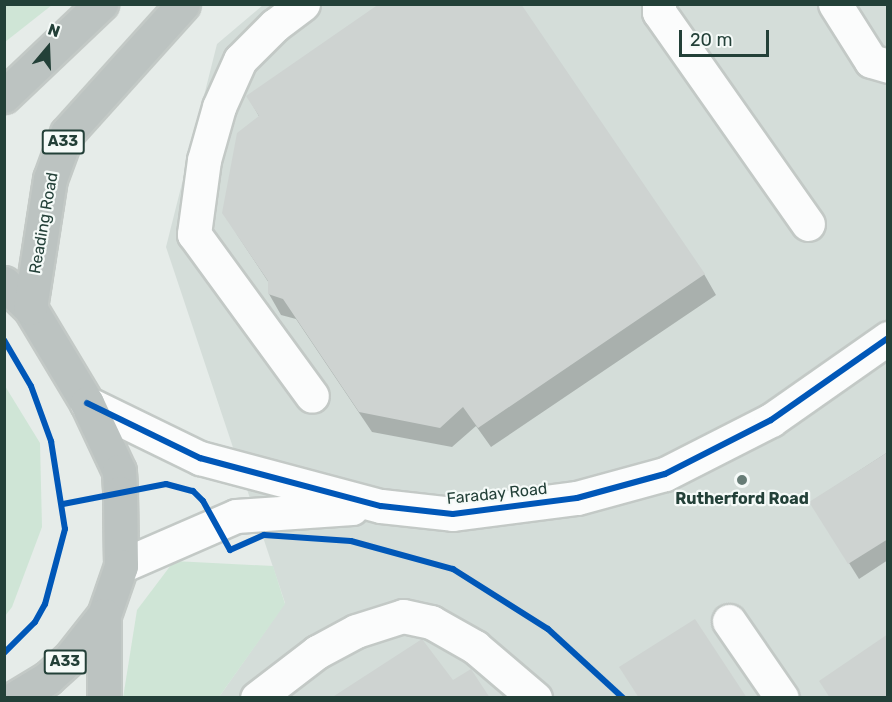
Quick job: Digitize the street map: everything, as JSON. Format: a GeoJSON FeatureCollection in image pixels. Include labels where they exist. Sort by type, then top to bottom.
{"type":"FeatureCollection","features":[{"type":"Feature","properties":{"kind":"highway"},"geometry":{"type":"LineString","coordinates":[[4,96],[101,4]]}},
{"type":"Feature","properties":{"kind":"highway","name":"Reading Road"},"geometry":{"type":"LineString","coordinates":[[30,308],[50,179],[67,133],[183,4]]}},
{"type":"Feature","properties":{"kind":"highway","name":"A33"},"geometry":{"type":"LineString","coordinates":[[4,284],[30,308],[87,403],[119,471],[121,566],[104,615],[70,658],[48,678],[15,698]]}},
{"type":"Feature","properties":{"kind":"highway"},"geometry":{"type":"LineString","coordinates":[[104,615],[104,698]]}},
{"type":"Feature","properties":{"kind":"street"},"geometry":{"type":"LineString","coordinates":[[303,4],[275,25],[240,60],[219,107],[204,160],[194,234],[312,396]]}},
{"type":"Feature","properties":{"kind":"street"},"geometry":{"type":"LineString","coordinates":[[659,4],[659,12],[808,224]]}},
{"type":"Feature","properties":{"kind":"street"},"geometry":{"type":"LineString","coordinates":[[835,4],[871,61],[888,66]]}},
{"type":"Feature","properties":{"kind":"street","name":"Faraday Road"},"geometry":{"type":"LineString","coordinates":[[87,403],[200,458],[381,506],[453,513],[516,508],[577,498],[665,474],[771,420],[888,338]]}},
{"type":"Feature","properties":{"kind":"street","name":"Faraday Road"},"geometry":{"type":"LineString","coordinates":[[121,566],[236,516],[381,506]]}},
{"type":"Feature","properties":{"kind":"street"},"geometry":{"type":"LineString","coordinates":[[257,698],[317,651],[356,632],[403,616],[431,622],[476,647],[535,698]]}},
{"type":"Feature","properties":{"kind":"street"},"geometry":{"type":"LineString","coordinates":[[729,621],[782,698]]}},
{"type":"Feature","properties":{"kind":"shaded area"},"geometry":{"type":"Polygon","coordinates":[[[263,5],[887,5],[887,697],[219,697],[285,603],[166,247],[217,44],[263,5]]]}},
{"type":"Feature","properties":{"kind":"green space"},"geometry":{"type":"Polygon","coordinates":[[[5,4],[52,4],[52,5],[5,42],[5,4]]]}},
{"type":"Feature","properties":{"kind":"green space"},"geometry":{"type":"Polygon","coordinates":[[[5,386],[40,443],[42,527],[12,607],[5,616],[5,386]]]}},
{"type":"Feature","properties":{"kind":"green space"},"geometry":{"type":"Polygon","coordinates":[[[174,561],[273,566],[285,604],[219,697],[123,698],[137,610],[174,561]]]}},
{"type":"Feature","properties":{"kind":"building"},"geometry":{"type":"Polygon","coordinates":[[[379,4],[521,4],[705,274],[478,428],[463,407],[440,428],[359,412],[283,299],[268,294],[268,281],[222,213],[237,133],[259,116],[246,96],[379,4]]]}},
{"type":"Feature","properties":{"kind":"building"},"geometry":{"type":"Polygon","coordinates":[[[888,452],[888,539],[848,564],[809,502],[888,452]]]}},
{"type":"Feature","properties":{"kind":"building"},"geometry":{"type":"Polygon","coordinates":[[[695,619],[747,698],[639,698],[619,667],[695,619]]]}},
{"type":"Feature","properties":{"kind":"building"},"geometry":{"type":"Polygon","coordinates":[[[888,634],[888,698],[830,698],[819,681],[888,634]]]}},
{"type":"Feature","properties":{"kind":"building"},"geometry":{"type":"Polygon","coordinates":[[[422,639],[453,680],[471,669],[490,698],[331,698],[422,639]]]}},
{"type":"Feature","properties":{"kind":"cycle path"},"geometry":{"type":"LineString","coordinates":[[87,403],[200,458],[381,506],[453,514],[577,498],[665,474],[771,420],[888,338]]}},
{"type":"Feature","properties":{"kind":"cycle path"},"geometry":{"type":"LineString","coordinates":[[4,340],[31,386],[51,441],[65,529],[45,604],[35,622],[4,653]]}},
{"type":"Feature","properties":{"kind":"cycle path"},"geometry":{"type":"LineString","coordinates":[[63,504],[166,484],[193,491],[203,501],[230,550],[264,535],[351,541],[453,569],[548,629],[623,698]]}},
{"type":"Feature","properties":{"kind":"place","name":"Rutherford Road"},"geometry":{"type":"Point","coordinates":[742,480]}}]}
